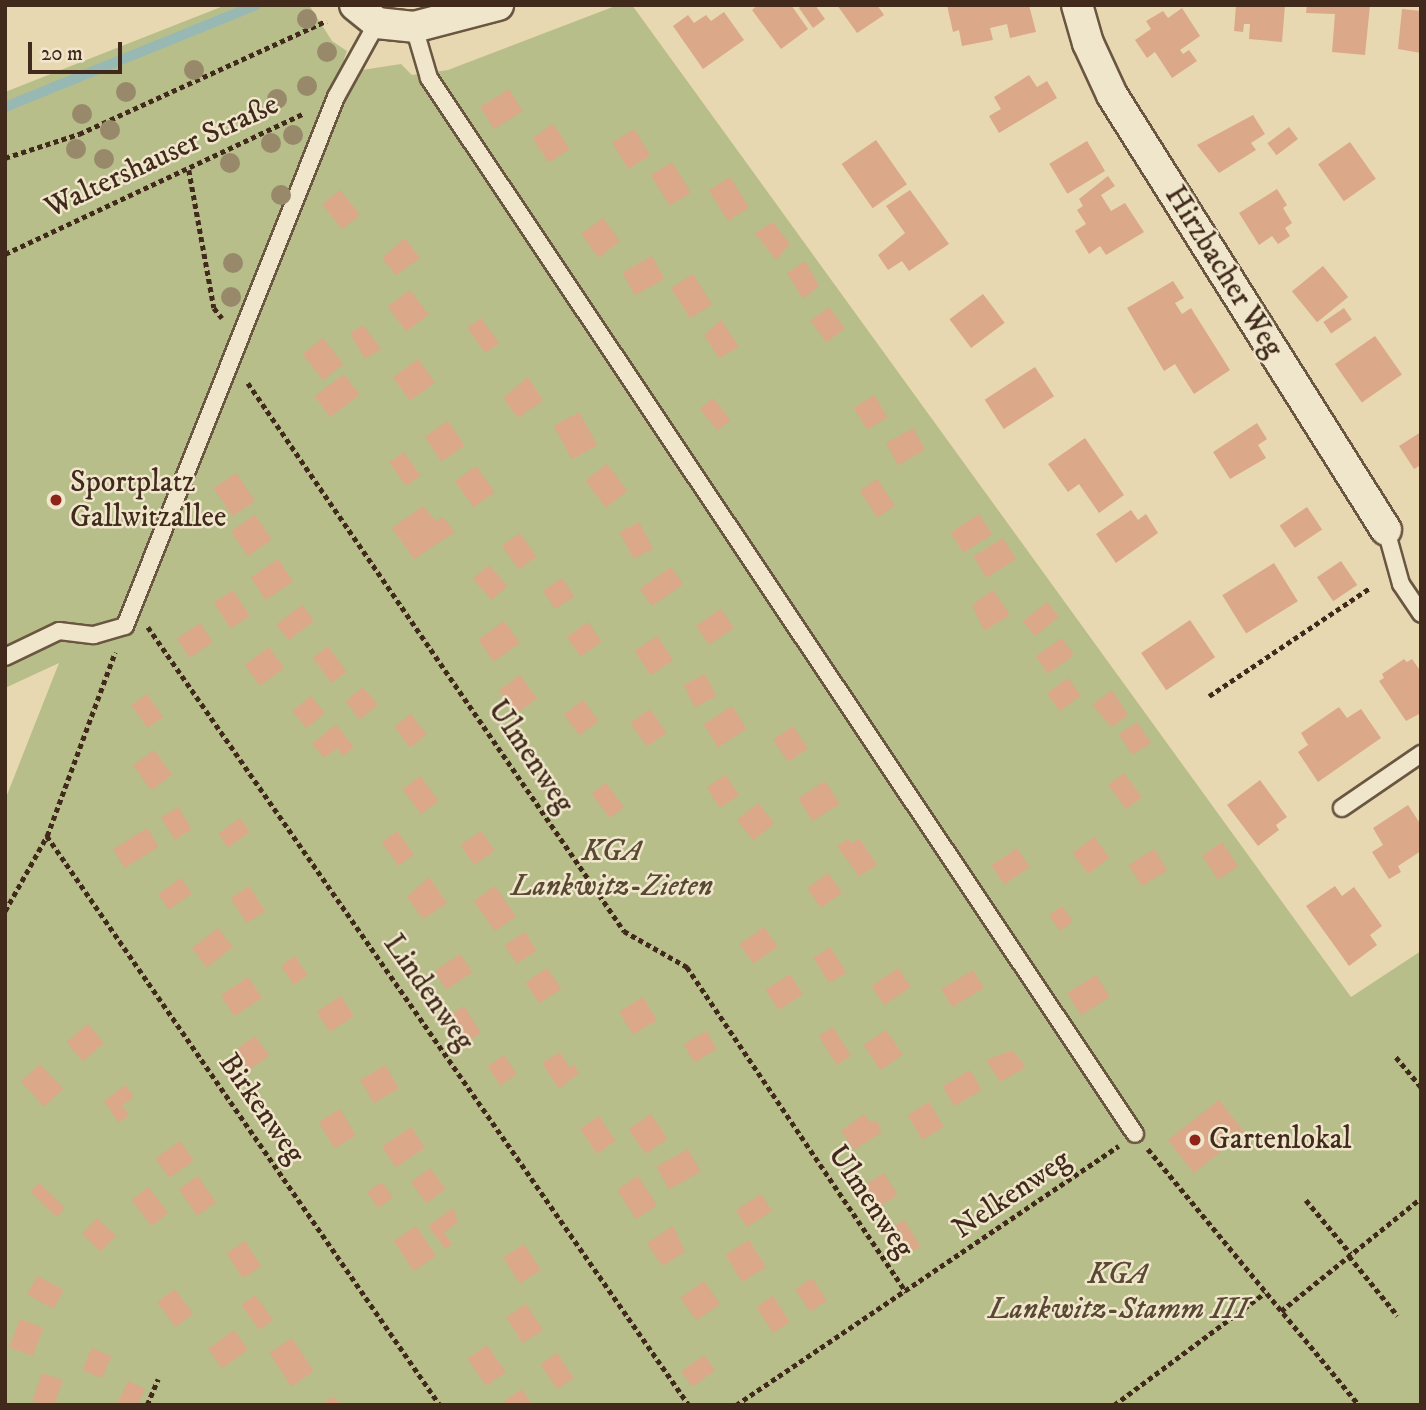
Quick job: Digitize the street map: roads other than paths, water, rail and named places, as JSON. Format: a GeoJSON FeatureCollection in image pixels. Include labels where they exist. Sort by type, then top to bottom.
{"type":"FeatureCollection","features":[{"type":"Feature","properties":{"kind":"street"},"geometry":{"type":"LineString","coordinates":[[366,14],[414,27],[498,5]]}},
{"type":"Feature","properties":{"kind":"street","name":"Hirzbacher Weg"},"geometry":{"type":"LineString","coordinates":[[1077,5],[1088,43],[1112,95],[1386,530]]}},
{"type":"Feature","properties":{"kind":"lane"},"geometry":{"type":"LineString","coordinates":[[5,656],[59,631],[94,635],[125,626],[234,362],[366,14]]}},
{"type":"Feature","properties":{"kind":"lane"},"geometry":{"type":"LineString","coordinates":[[414,27],[429,78],[1135,1135]]}},
{"type":"Feature","properties":{"kind":"lane"},"geometry":{"type":"LineString","coordinates":[[1386,530],[1401,584],[1421,614]]}},
{"type":"Feature","properties":{"kind":"lane"},"geometry":{"type":"LineString","coordinates":[[1342,808],[1421,754]]}},
{"type":"Feature","properties":{"kind":"waterway"},"geometry":{"type":"LineString","coordinates":[[5,107],[256,5]]}},
{"type":"Feature","properties":{"kind":"place","name":"Sportplatz Gallwitzallee"},"geometry":{"type":"Point","coordinates":[56,500]}},
{"type":"Feature","properties":{"kind":"place","name":"Gartenlokal"},"geometry":{"type":"Point","coordinates":[1195,1140]}},
{"type":"Feature","properties":{"kind":"park label","name":"KGA Lankwitz-Zieten"},"geometry":{"type":"Point","coordinates":[612,869]}},
{"type":"Feature","properties":{"kind":"park label","name":"KGA Lankwitz-Stamm III"},"geometry":{"type":"Point","coordinates":[1118,1292]}}]}
